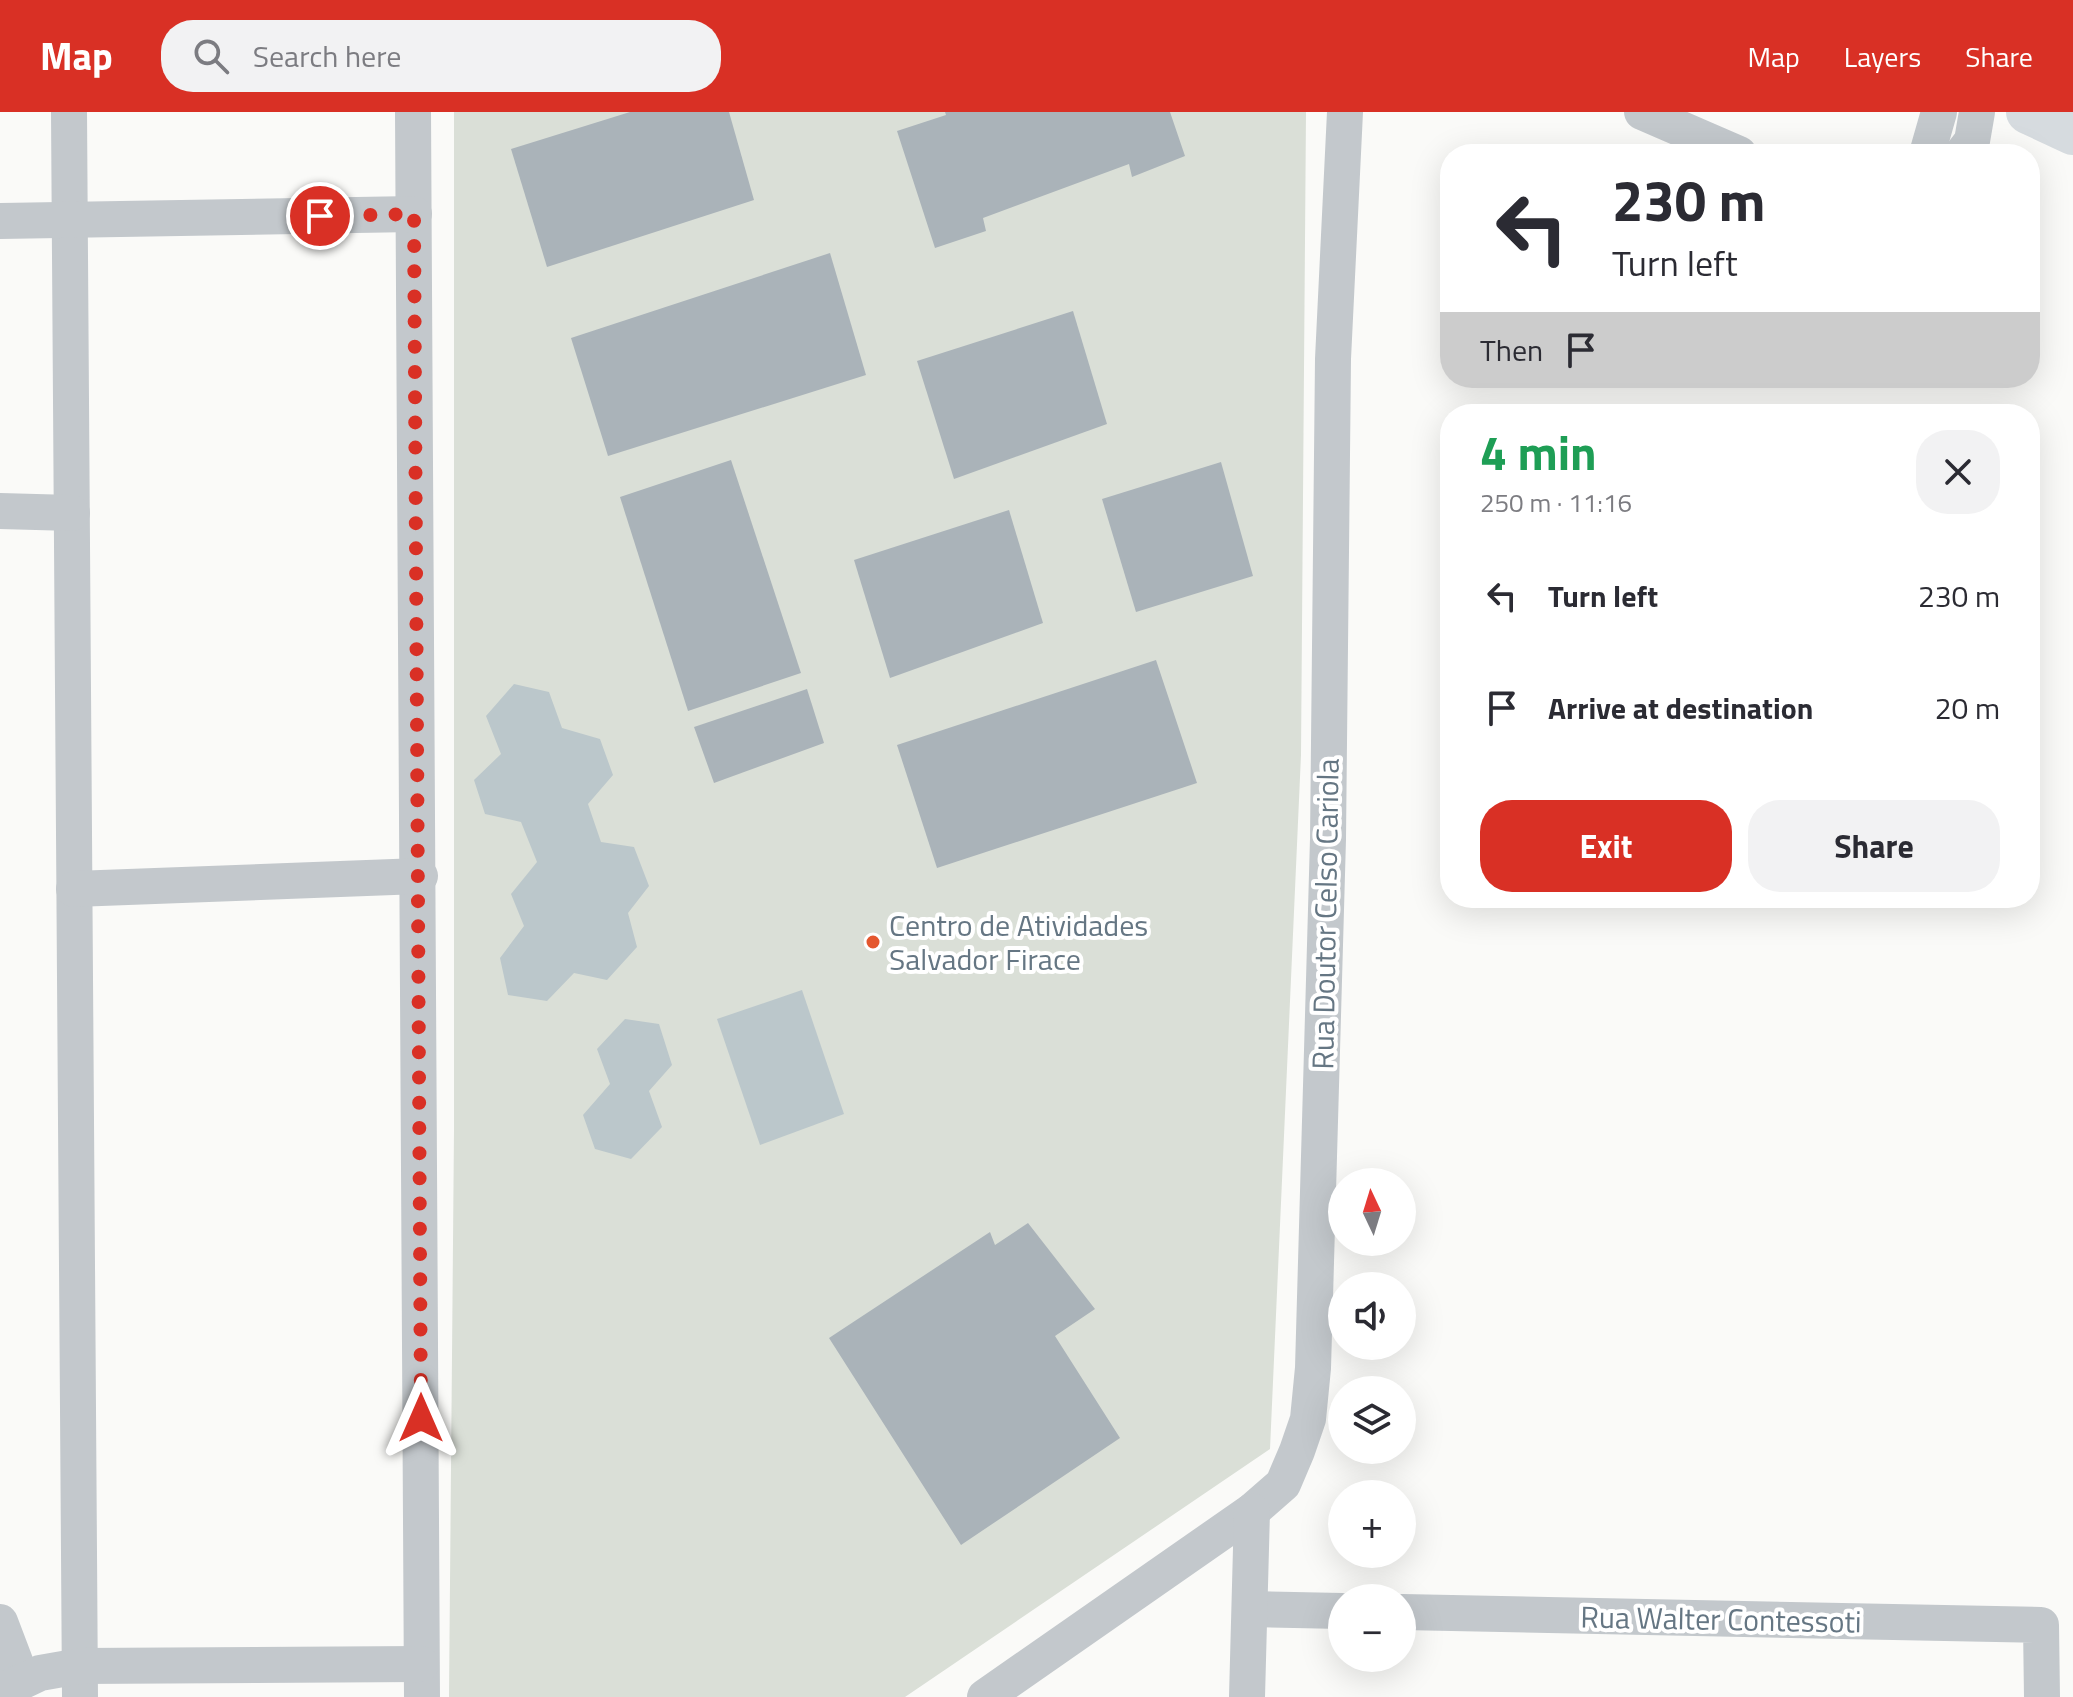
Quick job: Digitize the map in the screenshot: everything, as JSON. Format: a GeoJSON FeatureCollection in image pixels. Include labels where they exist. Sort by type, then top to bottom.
{"type":"FeatureCollection","features":[{"type":"Feature","properties":{"kind":"main road"},"geometry":{"type":"LineString","coordinates":[[2028,112],[2073,133]]}},
{"type":"Feature","properties":{"kind":"street"},"geometry":{"type":"LineString","coordinates":[[69,112],[80,1682]]}},
{"type":"Feature","properties":{"kind":"street"},"geometry":{"type":"LineString","coordinates":[[0,1622],[11,1686],[80,1682],[422,1681],[420,876],[413,112]]}},
{"type":"Feature","properties":{"kind":"street","name":"Rua Doutor Celso Cariola"},"geometry":{"type":"LineString","coordinates":[[985,1697],[1252,1511],[1283,1484],[1308,1419],[1313,1368],[1328,839],[1333,359],[1345,112]]}},
{"type":"Feature","properties":{"kind":"street"},"geometry":{"type":"LineString","coordinates":[[1642,112],[1716,144]]}},
{"type":"Feature","properties":{"kind":"street"},"geometry":{"type":"LineString","coordinates":[[1930,144],[1939,112]]}},
{"type":"Feature","properties":{"kind":"street"},"geometry":{"type":"LineString","coordinates":[[1970,144],[1977,112]]}},
{"type":"Feature","properties":{"kind":"street"},"geometry":{"type":"LineString","coordinates":[[0,221],[414,214]]}},
{"type":"Feature","properties":{"kind":"street"},"geometry":{"type":"LineString","coordinates":[[0,511],[72,513]]}},
{"type":"Feature","properties":{"kind":"street"},"geometry":{"type":"LineString","coordinates":[[74,889],[420,876]]}},
{"type":"Feature","properties":{"kind":"street"},"geometry":{"type":"LineString","coordinates":[[1247,1697],[1252,1511]]}},
{"type":"Feature","properties":{"kind":"street"},"geometry":{"type":"LineString","coordinates":[[1251,1609],[1328,1611]]}},
{"type":"Feature","properties":{"kind":"street","name":"Rua Walter Contessoti"},"geometry":{"type":"LineString","coordinates":[[1416,1612],[2041,1625],[2042,1697]]}},
{"type":"Feature","properties":{"kind":"shaded area","name":"Centro de Atividades Salvador Firace"},"geometry":{"type":"Polygon","coordinates":[[[454,112],[1306,112],[1301,755],[1270,1449],[905,1697],[449,1697],[454,1129],[454,112]]]}},
{"type":"Feature","properties":{"kind":"shaded area"},"geometry":{"type":"Polygon","coordinates":[[[514,684],[549,692],[562,728],[600,739],[613,775],[588,804],[601,842],[634,847],[649,886],[628,913],[637,947],[607,980],[574,973],[547,1001],[508,995],[500,958],[524,926],[511,894],[537,862],[521,822],[485,814],[474,780],[501,754],[486,716],[514,684]]]}},
{"type":"Feature","properties":{"kind":"shaded area"},"geometry":{"type":"Polygon","coordinates":[[[802,990],[844,1114],[760,1145],[717,1019],[802,990]]]}},
{"type":"Feature","properties":{"kind":"shaded area"},"geometry":{"type":"Polygon","coordinates":[[[625,1019],[659,1024],[672,1065],[649,1091],[662,1127],[631,1159],[595,1149],[583,1115],[610,1084],[597,1049],[625,1019]]]}},
{"type":"Feature","properties":{"kind":"building"},"geometry":{"type":"Polygon","coordinates":[[[630,112],[729,112],[754,200],[547,267],[511,149],[630,112]]]}},
{"type":"Feature","properties":{"kind":"building"},"geometry":{"type":"Polygon","coordinates":[[[945,112],[1170,112],[1185,156],[1132,177],[1129,164],[983,218],[986,231],[935,248],[897,131],[946,115],[945,112]]]}},
{"type":"Feature","properties":{"kind":"building"},"geometry":{"type":"Polygon","coordinates":[[[830,253],[866,375],[608,456],[571,338],[830,253]]]}},
{"type":"Feature","properties":{"kind":"building"},"geometry":{"type":"Polygon","coordinates":[[[1073,311],[1107,424],[954,479],[917,361],[1073,311]]]}},
{"type":"Feature","properties":{"kind":"building"},"geometry":{"type":"Polygon","coordinates":[[[731,460],[801,673],[688,711],[620,497],[731,460]]]}},
{"type":"Feature","properties":{"kind":"building"},"geometry":{"type":"Polygon","coordinates":[[[1221,462],[1253,576],[1136,612],[1102,499],[1221,462]]]}},
{"type":"Feature","properties":{"kind":"building"},"geometry":{"type":"Polygon","coordinates":[[[1009,510],[1043,623],[890,678],[854,560],[1009,510]]]}},
{"type":"Feature","properties":{"kind":"building"},"geometry":{"type":"Polygon","coordinates":[[[1156,660],[1197,783],[937,868],[897,745],[1156,660]]]}},
{"type":"Feature","properties":{"kind":"building"},"geometry":{"type":"Polygon","coordinates":[[[807,689],[824,743],[714,783],[694,727],[807,689]]]}},
{"type":"Feature","properties":{"kind":"building"},"geometry":{"type":"Polygon","coordinates":[[[1028,1223],[1095,1309],[1055,1336],[1120,1438],[961,1545],[829,1338],[990,1232],[995,1245],[1028,1223]]]}},
{"type":"Feature","properties":{"kind":"place","name":"Centro de Atividades Salvador Firace"},"geometry":{"type":"Point","coordinates":[873,942]}},
{"type":"Feature","properties":{"kind":"route"},"geometry":{"type":"LineString","coordinates":[[320,216],[414,214],[421,1418]]}}]}
